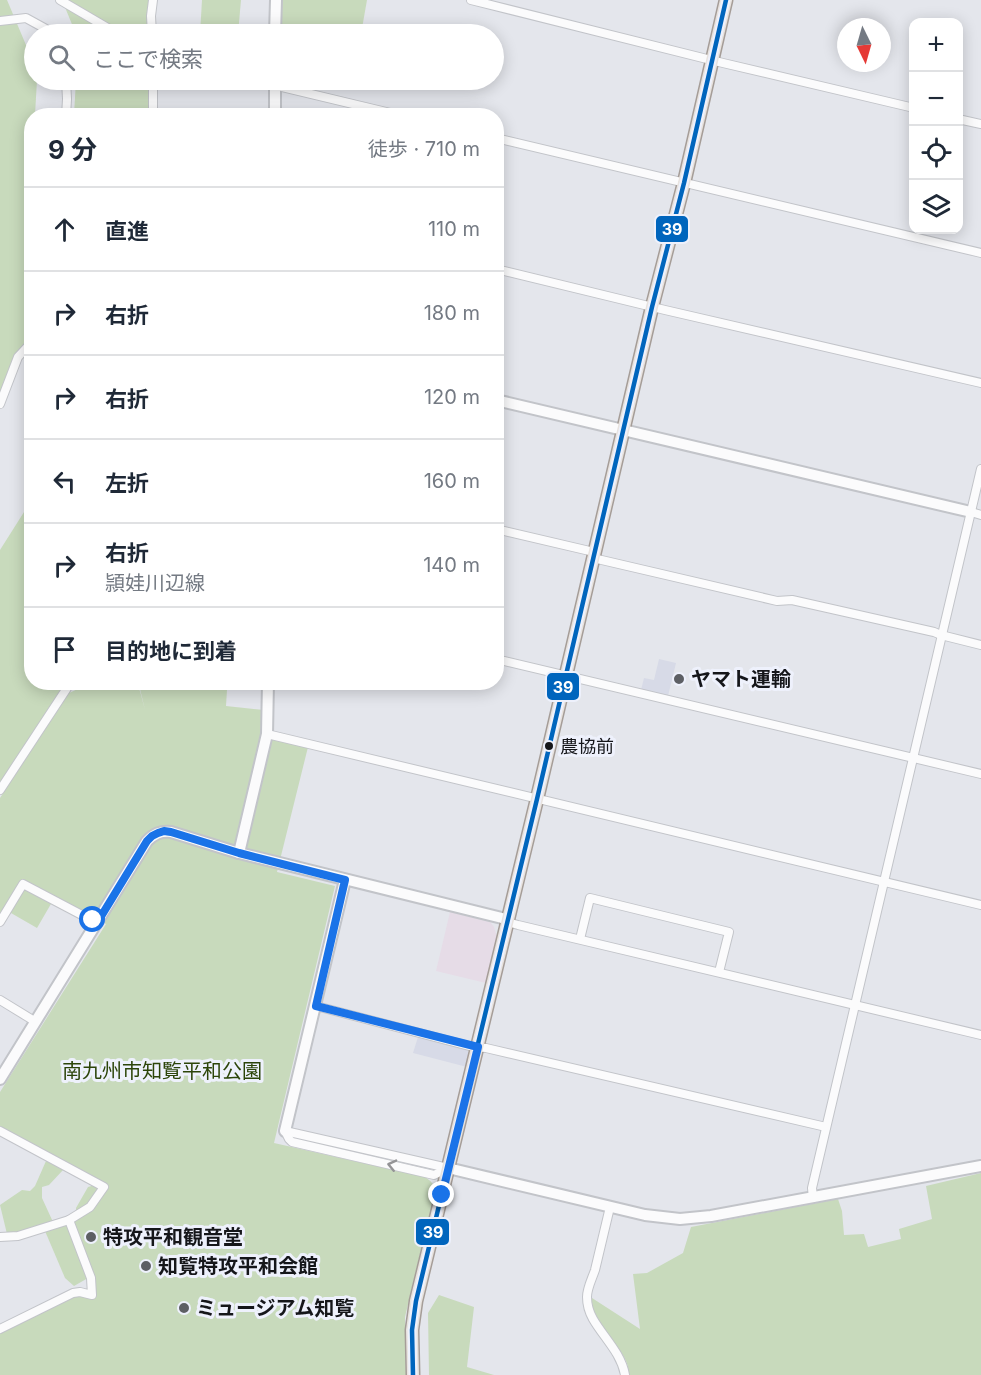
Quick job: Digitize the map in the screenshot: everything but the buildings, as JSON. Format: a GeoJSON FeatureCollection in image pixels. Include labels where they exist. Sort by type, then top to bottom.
{"type":"FeatureCollection","features":[{"type":"Feature","properties":{"kind":"main road"},"geometry":{"type":"LineString","coordinates":[[413,1375],[413,1316],[726,0]]}},
{"type":"Feature","properties":{"kind":"street"},"geometry":{"type":"LineString","coordinates":[[60,0],[101,24]]}},
{"type":"Feature","properties":{"kind":"street"},"geometry":{"type":"LineString","coordinates":[[151,24],[153,0]]}},
{"type":"Feature","properties":{"kind":"street"},"geometry":{"type":"LineString","coordinates":[[275,24],[276,0]]}},
{"type":"Feature","properties":{"kind":"street"},"geometry":{"type":"LineString","coordinates":[[471,0],[909,107]]}},
{"type":"Feature","properties":{"kind":"street"},"geometry":{"type":"LineString","coordinates":[[0,21],[26,18],[37,24]]}},
{"type":"Feature","properties":{"kind":"street"},"geometry":{"type":"LineString","coordinates":[[66,108],[67,90]]}},
{"type":"Feature","properties":{"kind":"street"},"geometry":{"type":"LineString","coordinates":[[153,90],[153,108]]}},
{"type":"Feature","properties":{"kind":"street"},"geometry":{"type":"LineString","coordinates":[[275,90],[275,108]]}},
{"type":"Feature","properties":{"kind":"street"},"geometry":{"type":"LineString","coordinates":[[305,90],[373,108]]}},
{"type":"Feature","properties":{"kind":"street"},"geometry":{"type":"LineString","coordinates":[[963,119],[981,124]]}},
{"type":"Feature","properties":{"kind":"street"},"geometry":{"type":"LineString","coordinates":[[504,140],[981,253]]}},
{"type":"Feature","properties":{"kind":"street"},"geometry":{"type":"LineString","coordinates":[[504,271],[981,383]]}},
{"type":"Feature","properties":{"kind":"street"},"geometry":{"type":"LineString","coordinates":[[0,404],[18,357],[24,351]]}},
{"type":"Feature","properties":{"kind":"street"},"geometry":{"type":"LineString","coordinates":[[504,402],[976,514]]}},
{"type":"Feature","properties":{"kind":"street"},"geometry":{"type":"LineString","coordinates":[[813,1198],[812,1188],[941,635],[976,514],[981,469]]}},
{"type":"Feature","properties":{"kind":"street"},"geometry":{"type":"LineString","coordinates":[[504,532],[777,600],[792,600],[981,645]]}},
{"type":"Feature","properties":{"kind":"street"},"geometry":{"type":"LineString","coordinates":[[504,661],[981,774]]}},
{"type":"Feature","properties":{"kind":"street"},"geometry":{"type":"LineString","coordinates":[[0,790],[66,690]]}},
{"type":"Feature","properties":{"kind":"street"},"geometry":{"type":"LineString","coordinates":[[239,853],[267,734],[268,690]]}},
{"type":"Feature","properties":{"kind":"street"},"geometry":{"type":"LineString","coordinates":[[267,734],[981,905]]}},
{"type":"Feature","properties":{"kind":"street"},"geometry":{"type":"LineString","coordinates":[[0,1079],[147,841],[164,831],[239,853],[496,916],[518,925],[981,1035]]}},
{"type":"Feature","properties":{"kind":"street"},"geometry":{"type":"LineString","coordinates":[[345,880],[285,1131],[292,1142],[434,1175],[448,1168],[610,1207],[680,1219],[813,1198],[981,1166]]}},
{"type":"Feature","properties":{"kind":"street"},"geometry":{"type":"LineString","coordinates":[[0,922],[23,884],[97,923]]}},
{"type":"Feature","properties":{"kind":"street"},"geometry":{"type":"LineString","coordinates":[[580,939],[590,898],[729,932],[719,972]]}},
{"type":"Feature","properties":{"kind":"street"},"geometry":{"type":"LineString","coordinates":[[0,1000],[36,1022]]}},
{"type":"Feature","properties":{"kind":"street"},"geometry":{"type":"LineString","coordinates":[[316,1006],[478,1047],[826,1127]]}},
{"type":"Feature","properties":{"kind":"street"},"geometry":{"type":"LineString","coordinates":[[0,1131],[104,1187],[90,1207],[69,1220],[18,1236],[0,1237]]}},
{"type":"Feature","properties":{"kind":"street"},"geometry":{"type":"LineString","coordinates":[[610,1207],[587,1292],[587,1300],[594,1320],[617,1352],[625,1375]]}},
{"type":"Feature","properties":{"kind":"street"},"geometry":{"type":"LineString","coordinates":[[0,1329],[73,1293],[92,1295],[91,1278],[69,1220]]}},
{"type":"Feature","properties":{"kind":"shaded area"},"geometry":{"type":"Polygon","coordinates":[[[659,659],[676,663],[668,696],[641,690],[644,678],[654,680],[659,659]]]}},
{"type":"Feature","properties":{"kind":"shaded area"},"geometry":{"type":"Polygon","coordinates":[[[450,912],[490,922],[494,927],[497,937],[486,983],[436,971],[450,912]]]}},
{"type":"Feature","properties":{"kind":"shaded area"},"geometry":{"type":"Polygon","coordinates":[[[418,1037],[467,1049],[470,1056],[467,1067],[413,1053],[418,1037]]]}},
{"type":"Feature","properties":{"kind":"green space"},"geometry":{"type":"Polygon","coordinates":[[[0,0],[7,0],[24,40],[24,90],[36,90],[35,108],[24,108],[24,344],[0,393],[0,0]]]}},
{"type":"Feature","properties":{"kind":"green space"},"geometry":{"type":"Polygon","coordinates":[[[62,0],[151,0],[147,14],[148,24],[72,24],[62,0]]]}},
{"type":"Feature","properties":{"kind":"green space"},"geometry":{"type":"Polygon","coordinates":[[[202,0],[241,0],[239,24],[201,24],[202,0]]]}},
{"type":"Feature","properties":{"kind":"green space"},"geometry":{"type":"Polygon","coordinates":[[[281,0],[367,0],[363,24],[282,24],[281,0]]]}},
{"type":"Feature","properties":{"kind":"green space"},"geometry":{"type":"Polygon","coordinates":[[[75,90],[148,90],[148,108],[74,108],[75,90]]]}},
{"type":"Feature","properties":{"kind":"green space"},"geometry":{"type":"Polygon","coordinates":[[[24,512],[24,690],[62,690],[0,783],[0,550],[24,512]]]}},
{"type":"Feature","properties":{"kind":"green space","name":"南九州市知覧平和公園"},"geometry":{"type":"Polygon","coordinates":[[[76,690],[139,690],[145,710],[140,690],[227,690],[226,706],[264,710],[263,736],[308,747],[277,872],[335,886],[274,1143],[425,1177],[431,1181],[436,1191],[405,1317],[406,1375],[0,1375],[0,1331],[72,1296],[80,1295],[95,1299],[93,1278],[73,1219],[76,1208],[88,1187],[95,1185],[97,1181],[0,1127],[0,1092],[106,924],[55,897],[37,928],[4,909],[0,916],[0,798],[69,693],[76,690]]]}},
{"type":"Feature","properties":{"kind":"green space"},"geometry":{"type":"Polygon","coordinates":[[[46,1161],[63,1170],[49,1185],[42,1187],[42,1198],[53,1222],[7,1234],[0,1205],[22,1190],[30,1191],[35,1186],[46,1161]]]}},
{"type":"Feature","properties":{"kind":"green space"},"geometry":{"type":"Polygon","coordinates":[[[981,1173],[981,1375],[629,1375],[627,1363],[622,1354],[595,1314],[592,1298],[640,1329],[633,1274],[647,1273],[683,1253],[691,1227],[838,1199],[842,1211],[844,1235],[864,1234],[868,1247],[901,1239],[899,1229],[932,1219],[926,1186],[981,1173]]]}},
{"type":"Feature","properties":{"kind":"green space"},"geometry":{"type":"Polygon","coordinates":[[[68,1223],[88,1278],[74,1286],[65,1278],[45,1231],[68,1223]]]}},
{"type":"Feature","properties":{"kind":"green space"},"geometry":{"type":"Polygon","coordinates":[[[439,1295],[474,1307],[467,1367],[494,1375],[429,1375],[428,1313],[439,1295]]]}},
{"type":"Feature","properties":{"kind":"transit line","name":"39"},"geometry":{"type":"LineString","coordinates":[[413,1375],[412,1330],[416,1301],[726,0]]}},
{"type":"Feature","properties":{"kind":"place","name":"ヤマト運輸"},"geometry":{"type":"Point","coordinates":[679,679]}},
{"type":"Feature","properties":{"kind":"place","name":"農協前"},"geometry":{"type":"Point","coordinates":[549,746]}},
{"type":"Feature","properties":{"kind":"place","name":"特攻平和観音堂"},"geometry":{"type":"Point","coordinates":[91,1237]}},
{"type":"Feature","properties":{"kind":"place","name":"知覧特攻平和会館"},"geometry":{"type":"Point","coordinates":[146,1266]}},
{"type":"Feature","properties":{"kind":"place","name":"ミュージアム知覧"},"geometry":{"type":"Point","coordinates":[184,1308]}},
{"type":"Feature","properties":{"kind":"route"},"geometry":{"type":"LineString","coordinates":[[93,920],[97,923],[147,841],[164,831],[345,880],[316,1006],[478,1047],[442,1195]]}}]}
